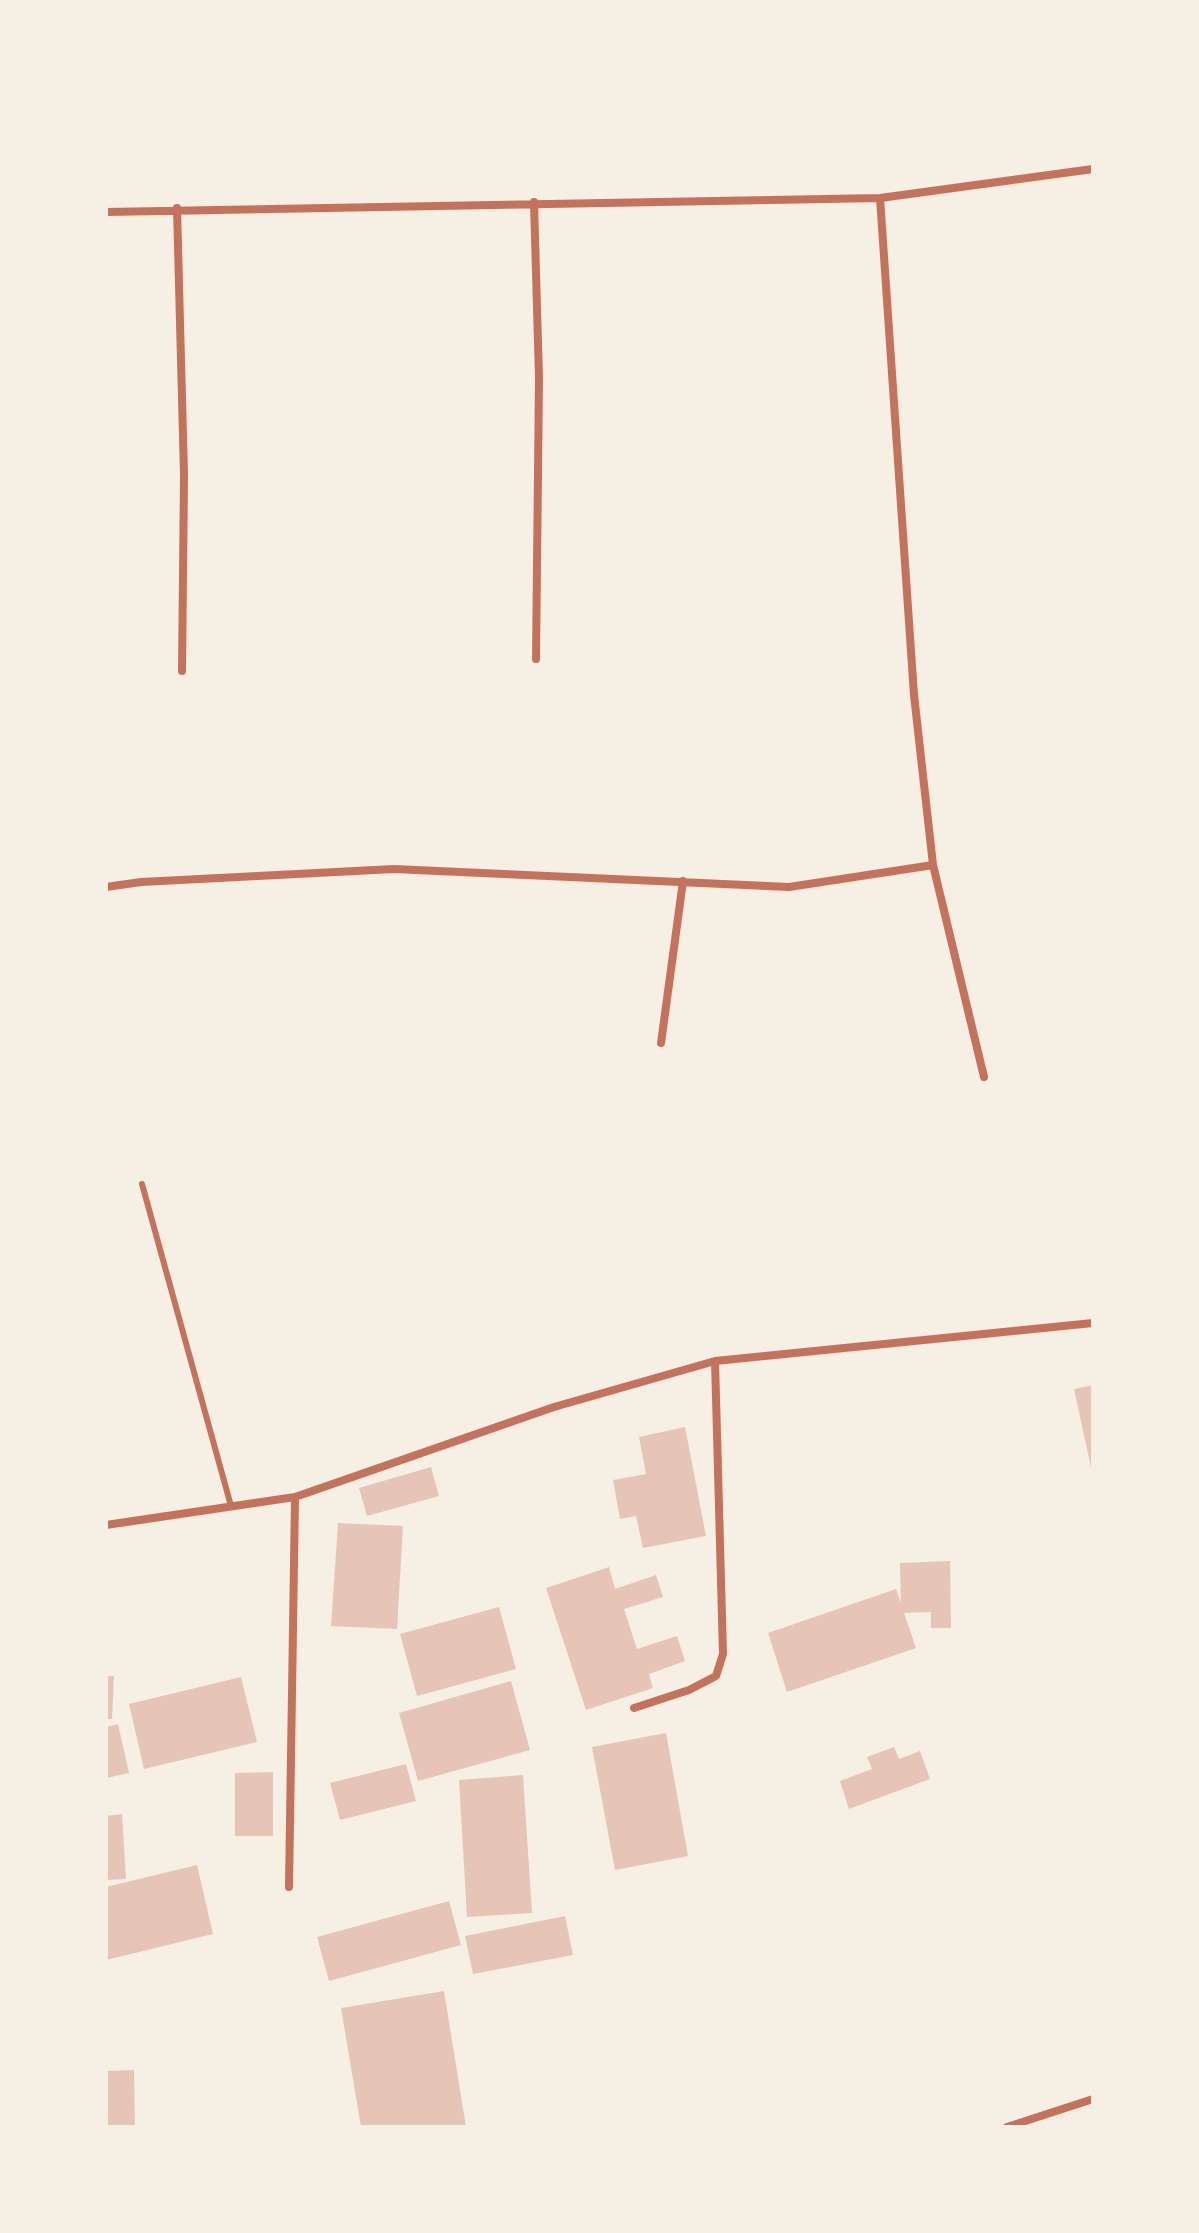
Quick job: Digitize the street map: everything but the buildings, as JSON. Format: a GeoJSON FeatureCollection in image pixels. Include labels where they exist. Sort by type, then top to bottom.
{"type":"FeatureCollection","features":[{"type":"Feature","properties":{"kind":"street"},"geometry":{"type":"LineString","coordinates":[[106,212],[177,208],[880,198],[1093,169]]}},
{"type":"Feature","properties":{"kind":"street"},"geometry":{"type":"LineString","coordinates":[[880,198],[914,695],[933,865],[984,1077]]}},
{"type":"Feature","properties":{"kind":"street"},"geometry":{"type":"LineString","coordinates":[[534,202],[539,378],[536,659]]}},
{"type":"Feature","properties":{"kind":"street"},"geometry":{"type":"LineString","coordinates":[[177,208],[184,475],[182,671]]}},
{"type":"Feature","properties":{"kind":"street"},"geometry":{"type":"LineString","coordinates":[[106,887],[141,882],[394,869],[789,887],[933,865]]}},
{"type":"Feature","properties":{"kind":"street"},"geometry":{"type":"LineString","coordinates":[[661,1043],[683,881]]}},
{"type":"Feature","properties":{"kind":"street"},"geometry":{"type":"LineString","coordinates":[[106,1525],[295,1497],[554,1407],[715,1361],[1093,1323]]}},
{"type":"Feature","properties":{"kind":"street"},"geometry":{"type":"LineString","coordinates":[[634,1708],[689,1690],[716,1676],[723,1654],[715,1361]]}},
{"type":"Feature","properties":{"kind":"street"},"geometry":{"type":"LineString","coordinates":[[289,1887],[295,1497]]}},
{"type":"Feature","properties":{"kind":"street"},"geometry":{"type":"LineString","coordinates":[[1007,2127],[1093,2099]]}},
{"type":"Feature","properties":{"kind":"lane"},"geometry":{"type":"LineString","coordinates":[[142,1184],[231,1506]]}}]}
